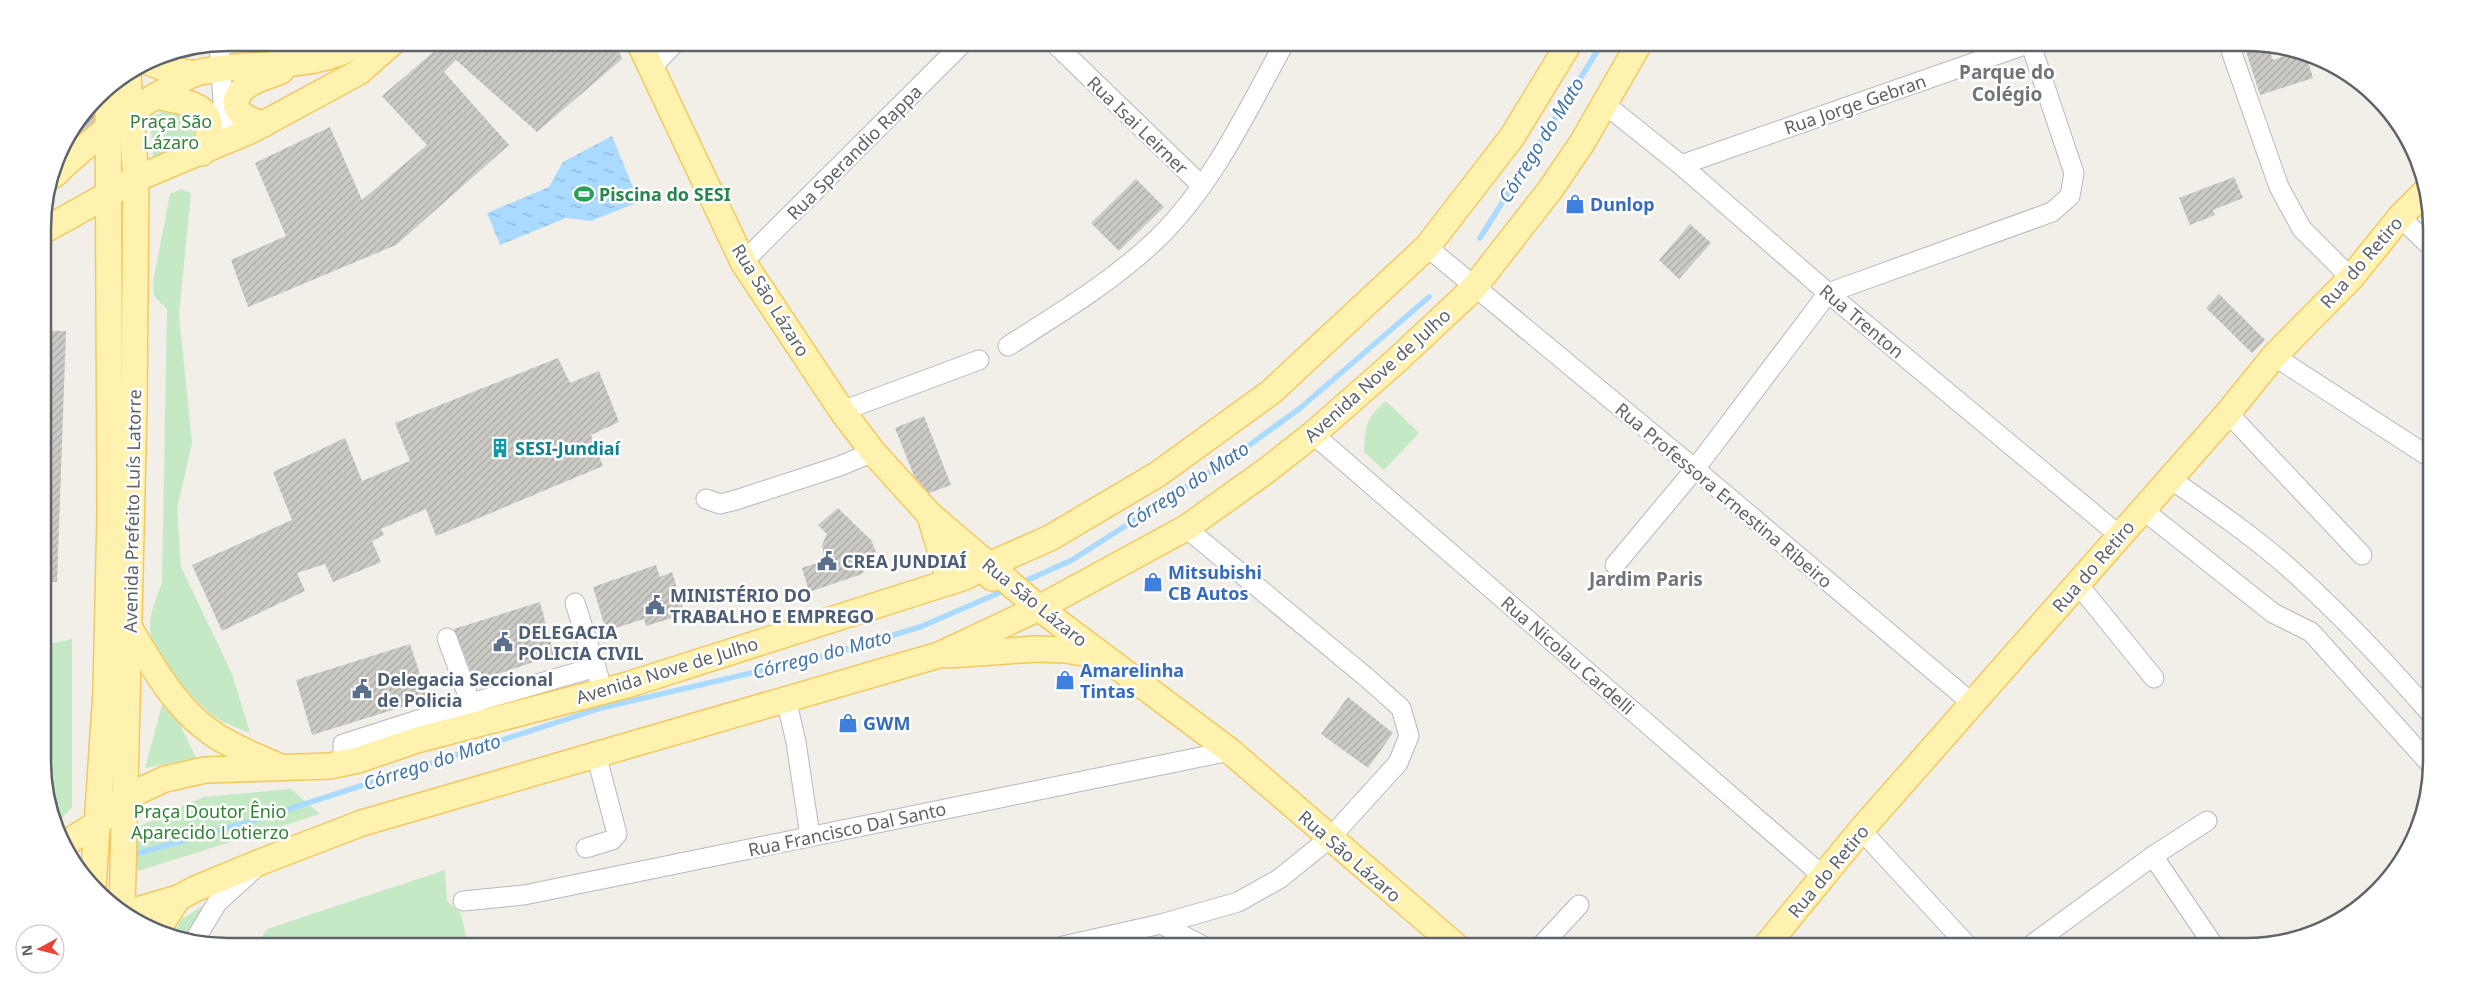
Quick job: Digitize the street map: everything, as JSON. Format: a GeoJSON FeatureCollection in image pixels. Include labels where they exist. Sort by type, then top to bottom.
{"type":"FeatureCollection","features":[{"type":"Feature","properties":{"kind":"main road"},"geometry":{"type":"LineString","coordinates":[[264,124],[244,118],[238,111],[237,101],[241,91],[256,81],[304,62],[328,58],[342,51]]}},
{"type":"Feature","properties":{"kind":"main road"},"geometry":{"type":"LineString","coordinates":[[52,225],[136,179],[226,143],[264,124],[359,72],[383,51]]}},
{"type":"Feature","properties":{"kind":"main road","name":"Rua São Lázaro"},"geometry":{"type":"LineString","coordinates":[[643,51],[743,262],[842,412],[873,452],[929,514],[993,572],[1026,606],[1104,657],[1230,751],[1447,938]]}},
{"type":"Feature","properties":{"kind":"main road","name":"Avenida Nove de Julho"},"geometry":{"type":"LineString","coordinates":[[71,841],[98,823],[126,797],[165,780],[198,772],[343,763],[413,731],[475,713],[552,704],[603,691],[950,582],[993,572],[1158,474],[1271,392],[1434,252],[1512,137],[1565,51]]}},
{"type":"Feature","properties":{"kind":"main road","name":"Avenida Nove de Julho"},"geometry":{"type":"LineString","coordinates":[[134,910],[178,898],[263,861],[362,823],[939,655],[1026,606],[1186,528],[1266,471],[1395,362],[1470,282],[1550,190],[1606,105],[1635,51]]}},
{"type":"Feature","properties":{"kind":"main road"},"geometry":{"type":"LineString","coordinates":[[63,167],[109,127],[132,110],[194,74],[220,56],[304,62]]}},
{"type":"Feature","properties":{"kind":"main road"},"geometry":{"type":"LineString","coordinates":[[159,66],[194,74]]}},
{"type":"Feature","properties":{"kind":"main road","name":"Avenida Prefeito Luís Latorre"},"geometry":{"type":"LineString","coordinates":[[123,903],[134,406],[136,179],[129,82]]}},
{"type":"Feature","properties":{"kind":"main road"},"geometry":{"type":"LineString","coordinates":[[155,96],[193,104],[203,110],[210,122],[210,135],[202,153]]}},
{"type":"Feature","properties":{"kind":"main road","name":"Avenida Prefeito Luís Latorre"},"geometry":{"type":"LineString","coordinates":[[94,876],[106,691],[110,513],[107,195],[108,98]]}},
{"type":"Feature","properties":{"kind":"main road","name":"Rua do Retiro"},"geometry":{"type":"LineString","coordinates":[[1772,938],[1861,830],[2228,413],[2274,356],[2351,278],[2400,217],[2420,197]]}},
{"type":"Feature","properties":{"kind":"main road"},"geometry":{"type":"LineString","coordinates":[[929,514],[941,546],[950,582]]}},
{"type":"Feature","properties":{"kind":"main road"},"geometry":{"type":"LineString","coordinates":[[129,627],[163,684],[192,716],[217,736],[285,768]]}},
{"type":"Feature","properties":{"kind":"main road"},"geometry":{"type":"LineString","coordinates":[[939,655],[1036,649],[1066,650],[1104,657]]}},
{"type":"Feature","properties":{"kind":"main road"},"geometry":{"type":"LineString","coordinates":[[161,924],[178,898]]}},
{"type":"Feature","properties":{"kind":"street"},"geometry":{"type":"LineString","coordinates":[[651,68],[667,51]]}},
{"type":"Feature","properties":{"kind":"street","name":"Rua Sperandio Rappa"},"geometry":{"type":"LineString","coordinates":[[743,262],[955,51]]}},
{"type":"Feature","properties":{"kind":"street","name":"Rua Isai Leirner"},"geometry":{"type":"LineString","coordinates":[[1062,51],[1202,186]]}},
{"type":"Feature","properties":{"kind":"street"},"geometry":{"type":"LineString","coordinates":[[1008,346],[1073,305],[1159,237],[1202,186],[1280,51]]}},
{"type":"Feature","properties":{"kind":"street","name":"Rua Jorge Gebran"},"geometry":{"type":"LineString","coordinates":[[1680,165],[2007,51]]}},
{"type":"Feature","properties":{"kind":"street"},"geometry":{"type":"LineString","coordinates":[[1615,564],[1695,469],[1828,293],[2052,212],[2070,196],[2074,173],[2033,51]]}},
{"type":"Feature","properties":{"kind":"street"},"geometry":{"type":"LineString","coordinates":[[2231,51],[2279,187],[2302,229],[2351,278]]}},
{"type":"Feature","properties":{"kind":"street"},"geometry":{"type":"LineString","coordinates":[[220,56],[226,143]]}},
{"type":"Feature","properties":{"kind":"street","name":"Rua Trenton"},"geometry":{"type":"LineString","coordinates":[[1606,105],[1680,165],[1828,293],[2119,535]]}},
{"type":"Feature","properties":{"kind":"street"},"geometry":{"type":"LineString","coordinates":[[2400,217],[2423,239]]}},
{"type":"Feature","properties":{"kind":"street","name":"Rua Professora Ernestina Ribeiro"},"geometry":{"type":"LineString","coordinates":[[1434,252],[1973,704]]}},
{"type":"Feature","properties":{"kind":"street"},"geometry":{"type":"LineString","coordinates":[[2274,356],[2423,453]]}},
{"type":"Feature","properties":{"kind":"street"},"geometry":{"type":"LineString","coordinates":[[842,412],[979,360]]}},
{"type":"Feature","properties":{"kind":"street"},"geometry":{"type":"LineString","coordinates":[[2228,413],[2362,555]]}},
{"type":"Feature","properties":{"kind":"street","name":"Rua Nicolau Cardelli"},"geometry":{"type":"LineString","coordinates":[[1312,434],[1822,876]]}},
{"type":"Feature","properties":{"kind":"street"},"geometry":{"type":"LineString","coordinates":[[706,499],[720,504],[736,500],[840,466],[873,452]]}},
{"type":"Feature","properties":{"kind":"street"},"geometry":{"type":"LineString","coordinates":[[2169,478],[2221,514],[2299,577],[2370,645],[2423,705]]}},
{"type":"Feature","properties":{"kind":"street"},"geometry":{"type":"LineString","coordinates":[[2142,509],[2273,613],[2311,632],[2423,756]]}},
{"type":"Feature","properties":{"kind":"street"},"geometry":{"type":"LineString","coordinates":[[1099,938],[1161,924],[1238,902],[1279,879],[1330,838],[1398,764],[1409,736],[1401,708],[1186,528]]}},
{"type":"Feature","properties":{"kind":"street"},"geometry":{"type":"LineString","coordinates":[[2077,583],[2154,678]]}},
{"type":"Feature","properties":{"kind":"street"},"geometry":{"type":"LineString","coordinates":[[575,603],[603,691]]}},
{"type":"Feature","properties":{"kind":"street"},"geometry":{"type":"LineString","coordinates":[[2311,632],[2335,612]]}},
{"type":"Feature","properties":{"kind":"street"},"geometry":{"type":"LineString","coordinates":[[447,638],[475,713],[540,683],[596,667]]}},
{"type":"Feature","properties":{"kind":"street"},"geometry":{"type":"LineString","coordinates":[[540,683],[552,704]]}},
{"type":"Feature","properties":{"kind":"street"},"geometry":{"type":"LineString","coordinates":[[786,699],[796,742],[810,836]]}},
{"type":"Feature","properties":{"kind":"street","name":"Rua Francisco Dal Santo"},"geometry":{"type":"LineString","coordinates":[[464,901],[524,895],[1230,751]]}},
{"type":"Feature","properties":{"kind":"street"},"geometry":{"type":"LineString","coordinates":[[586,848],[612,840],[617,834],[596,754]]}},
{"type":"Feature","properties":{"kind":"street"},"geometry":{"type":"LineString","coordinates":[[2041,938],[2153,856],[2207,821]]}},
{"type":"Feature","properties":{"kind":"street"},"geometry":{"type":"LineString","coordinates":[[1861,830],[1961,938]]}},
{"type":"Feature","properties":{"kind":"street"},"geometry":{"type":"LineString","coordinates":[[2153,856],[2209,938]]}},
{"type":"Feature","properties":{"kind":"street"},"geometry":{"type":"LineString","coordinates":[[198,935],[217,903],[263,861]]}},
{"type":"Feature","properties":{"kind":"street"},"geometry":{"type":"LineString","coordinates":[[1548,938],[1579,905]]}},
{"type":"Feature","properties":{"kind":"street"},"geometry":{"type":"LineString","coordinates":[[1161,924],[1188,938]]}},
{"type":"Feature","properties":{"kind":"green space","name":"Praça São Lázaro"},"geometry":{"type":"Polygon","coordinates":[[[168,110],[185,112],[194,123],[193,145],[153,157],[150,117],[168,110]]]}},
{"type":"Feature","properties":{"kind":"green space"},"geometry":{"type":"Polygon","coordinates":[[[181,189],[191,193],[179,315],[192,443],[177,509],[181,567],[232,674],[250,733],[215,717],[197,701],[161,657],[151,636],[150,629],[153,609],[162,583],[167,309],[154,296],[153,282],[170,194],[181,189]]]}},
{"type":"Feature","properties":{"kind":"green space"},"geometry":{"type":"Polygon","coordinates":[[[1386,401],[1419,433],[1384,470],[1364,452],[1368,423],[1374,412],[1386,401]]]}},
{"type":"Feature","properties":{"kind":"green space"},"geometry":{"type":"Polygon","coordinates":[[[72,639],[72,807],[62,819],[53,784],[51,760],[51,644],[72,639]]]}},
{"type":"Feature","properties":{"kind":"green space"},"geometry":{"type":"Polygon","coordinates":[[[165,694],[196,758],[145,768],[165,694]]]}},
{"type":"Feature","properties":{"kind":"green space","name":"Praça Doutor Ênio Aparecido Lotierzo"},"geometry":{"type":"Polygon","coordinates":[[[291,789],[320,814],[138,871],[131,845],[134,829],[203,797],[291,789]]]}},
{"type":"Feature","properties":{"kind":"green space"},"geometry":{"type":"Polygon","coordinates":[[[445,870],[447,901],[461,914],[466,938],[261,938],[267,929],[445,870]]]}},
{"type":"Feature","properties":{"kind":"green space"},"geometry":{"type":"Polygon","coordinates":[[[204,905],[188,933],[176,929],[182,919],[204,905]]]}},
{"type":"Feature","properties":{"kind":"water","name":"Piscina do SESI"},"geometry":{"type":"Polygon","coordinates":[[[612,136],[639,202],[591,221],[566,218],[500,245],[487,213],[549,187],[563,162],[612,136]]]}},
{"type":"Feature","properties":{"kind":"building"},"geometry":{"type":"Polygon","coordinates":[[[434,51],[619,51],[622,59],[537,132],[456,60],[444,72],[509,145],[396,245],[248,307],[231,260],[286,236],[255,163],[330,127],[362,200],[427,145],[382,96],[434,51]]]}},
{"type":"Feature","properties":{"kind":"building"},"geometry":{"type":"Polygon","coordinates":[[[2246,51],[2271,53],[2273,60],[2285,56],[2308,63],[2313,78],[2260,95],[2246,51]]]}},
{"type":"Feature","properties":{"kind":"building"},"geometry":{"type":"Polygon","coordinates":[[[94,113],[94,122],[78,135],[94,113]]]}},
{"type":"Feature","properties":{"kind":"building"},"geometry":{"type":"Polygon","coordinates":[[[2234,177],[2243,198],[2213,210],[2215,215],[2190,225],[2179,198],[2234,177]]]}},
{"type":"Feature","properties":{"kind":"building"},"geometry":{"type":"Polygon","coordinates":[[[1136,179],[1164,207],[1119,251],[1091,223],[1136,179]]]}},
{"type":"Feature","properties":{"kind":"building"},"geometry":{"type":"Polygon","coordinates":[[[1690,224],[1711,243],[1679,279],[1659,260],[1690,224]]]}},
{"type":"Feature","properties":{"kind":"building"},"geometry":{"type":"Polygon","coordinates":[[[2219,294],[2265,340],[2252,353],[2206,308],[2219,294]]]}},
{"type":"Feature","properties":{"kind":"building"},"geometry":{"type":"Polygon","coordinates":[[[52,331],[66,331],[57,582],[51,582],[52,331]]]}},
{"type":"Feature","properties":{"kind":"building"},"geometry":{"type":"Polygon","coordinates":[[[558,358],[570,383],[599,371],[619,422],[591,435],[603,466],[436,536],[426,509],[381,529],[384,535],[372,541],[381,562],[333,582],[325,564],[297,573],[305,591],[222,631],[192,565],[292,520],[273,472],[345,438],[362,481],[410,461],[395,423],[558,358]]]}},
{"type":"Feature","properties":{"kind":"building"},"geometry":{"type":"Polygon","coordinates":[[[924,416],[951,485],[929,493],[914,476],[895,428],[924,416]]]}},
{"type":"Feature","properties":{"kind":"building"},"geometry":{"type":"Polygon","coordinates":[[[838,508],[871,540],[876,552],[875,559],[862,574],[809,592],[802,568],[825,560],[822,545],[827,534],[818,525],[838,508]]]}},
{"type":"Feature","properties":{"kind":"building"},"geometry":{"type":"Polygon","coordinates":[[[656,565],[660,577],[672,572],[685,614],[646,626],[644,619],[606,631],[593,587],[656,565]]]}},
{"type":"Feature","properties":{"kind":"building","name":"DELEGACIA POLICIA CIVIL"},"geometry":{"type":"Polygon","coordinates":[[[540,602],[554,655],[475,682],[454,629],[540,602]]]}},
{"type":"Feature","properties":{"kind":"building","name":"Delegacia Seccional de Policia"},"geometry":{"type":"Polygon","coordinates":[[[410,644],[428,699],[312,735],[296,680],[410,644]]]}},
{"type":"Feature","properties":{"kind":"building"},"geometry":{"type":"Polygon","coordinates":[[[1348,697],[1393,733],[1368,768],[1321,734],[1348,697]]]}},
{"type":"Feature","properties":{"kind":"waterway","name":"Córrego do Mato"},"geometry":{"type":"LineString","coordinates":[[1480,238],[1597,51]]}},
{"type":"Feature","properties":{"kind":"waterway","name":"Córrego do Mato"},"geometry":{"type":"LineString","coordinates":[[1021,583],[1072,560],[1230,459],[1299,409],[1429,297]]}},
{"type":"Feature","properties":{"kind":"waterway","name":"Córrego do Mato"},"geometry":{"type":"LineString","coordinates":[[139,853],[249,822],[601,708],[824,656],[920,627],[1008,589]]}},
{"type":"Feature","properties":{"kind":"place","name":"Piscina do SESI"},"geometry":{"type":"Point","coordinates":[584,194]}},
{"type":"Feature","properties":{"kind":"place","name":"Dunlop"},"geometry":{"type":"Point","coordinates":[1575,204]}},
{"type":"Feature","properties":{"kind":"place","name":"SESI-Jundiaí"},"geometry":{"type":"Point","coordinates":[500,448]}},
{"type":"Feature","properties":{"kind":"place","name":"CREA JUNDIAÍ"},"geometry":{"type":"Point","coordinates":[827,561]}},
{"type":"Feature","properties":{"kind":"place","name":"Mitsubishi CB Autos"},"geometry":{"type":"Point","coordinates":[1153,582]}},
{"type":"Feature","properties":{"kind":"place","name":"MINISTÉRIO DO TRABALHO E EMPREGO"},"geometry":{"type":"Point","coordinates":[655,605]}},
{"type":"Feature","properties":{"kind":"place","name":"DELEGACIA POLICIA CIVIL"},"geometry":{"type":"Point","coordinates":[503,642]}},
{"type":"Feature","properties":{"kind":"place","name":"Amarelinha Tintas"},"geometry":{"type":"Point","coordinates":[1065,680]}},
{"type":"Feature","properties":{"kind":"place","name":"Delegacia Seccional de Policia"},"geometry":{"type":"Point","coordinates":[362,689]}},
{"type":"Feature","properties":{"kind":"place","name":"GWM"},"geometry":{"type":"Point","coordinates":[848,723]}},
{"type":"Feature","properties":{"kind":"district","name":"Parque do Colégio"},"geometry":{"type":"Point","coordinates":[2007,83]}},
{"type":"Feature","properties":{"kind":"district","name":"Jardim Paris"},"geometry":{"type":"Point","coordinates":[1646,579]}}]}
